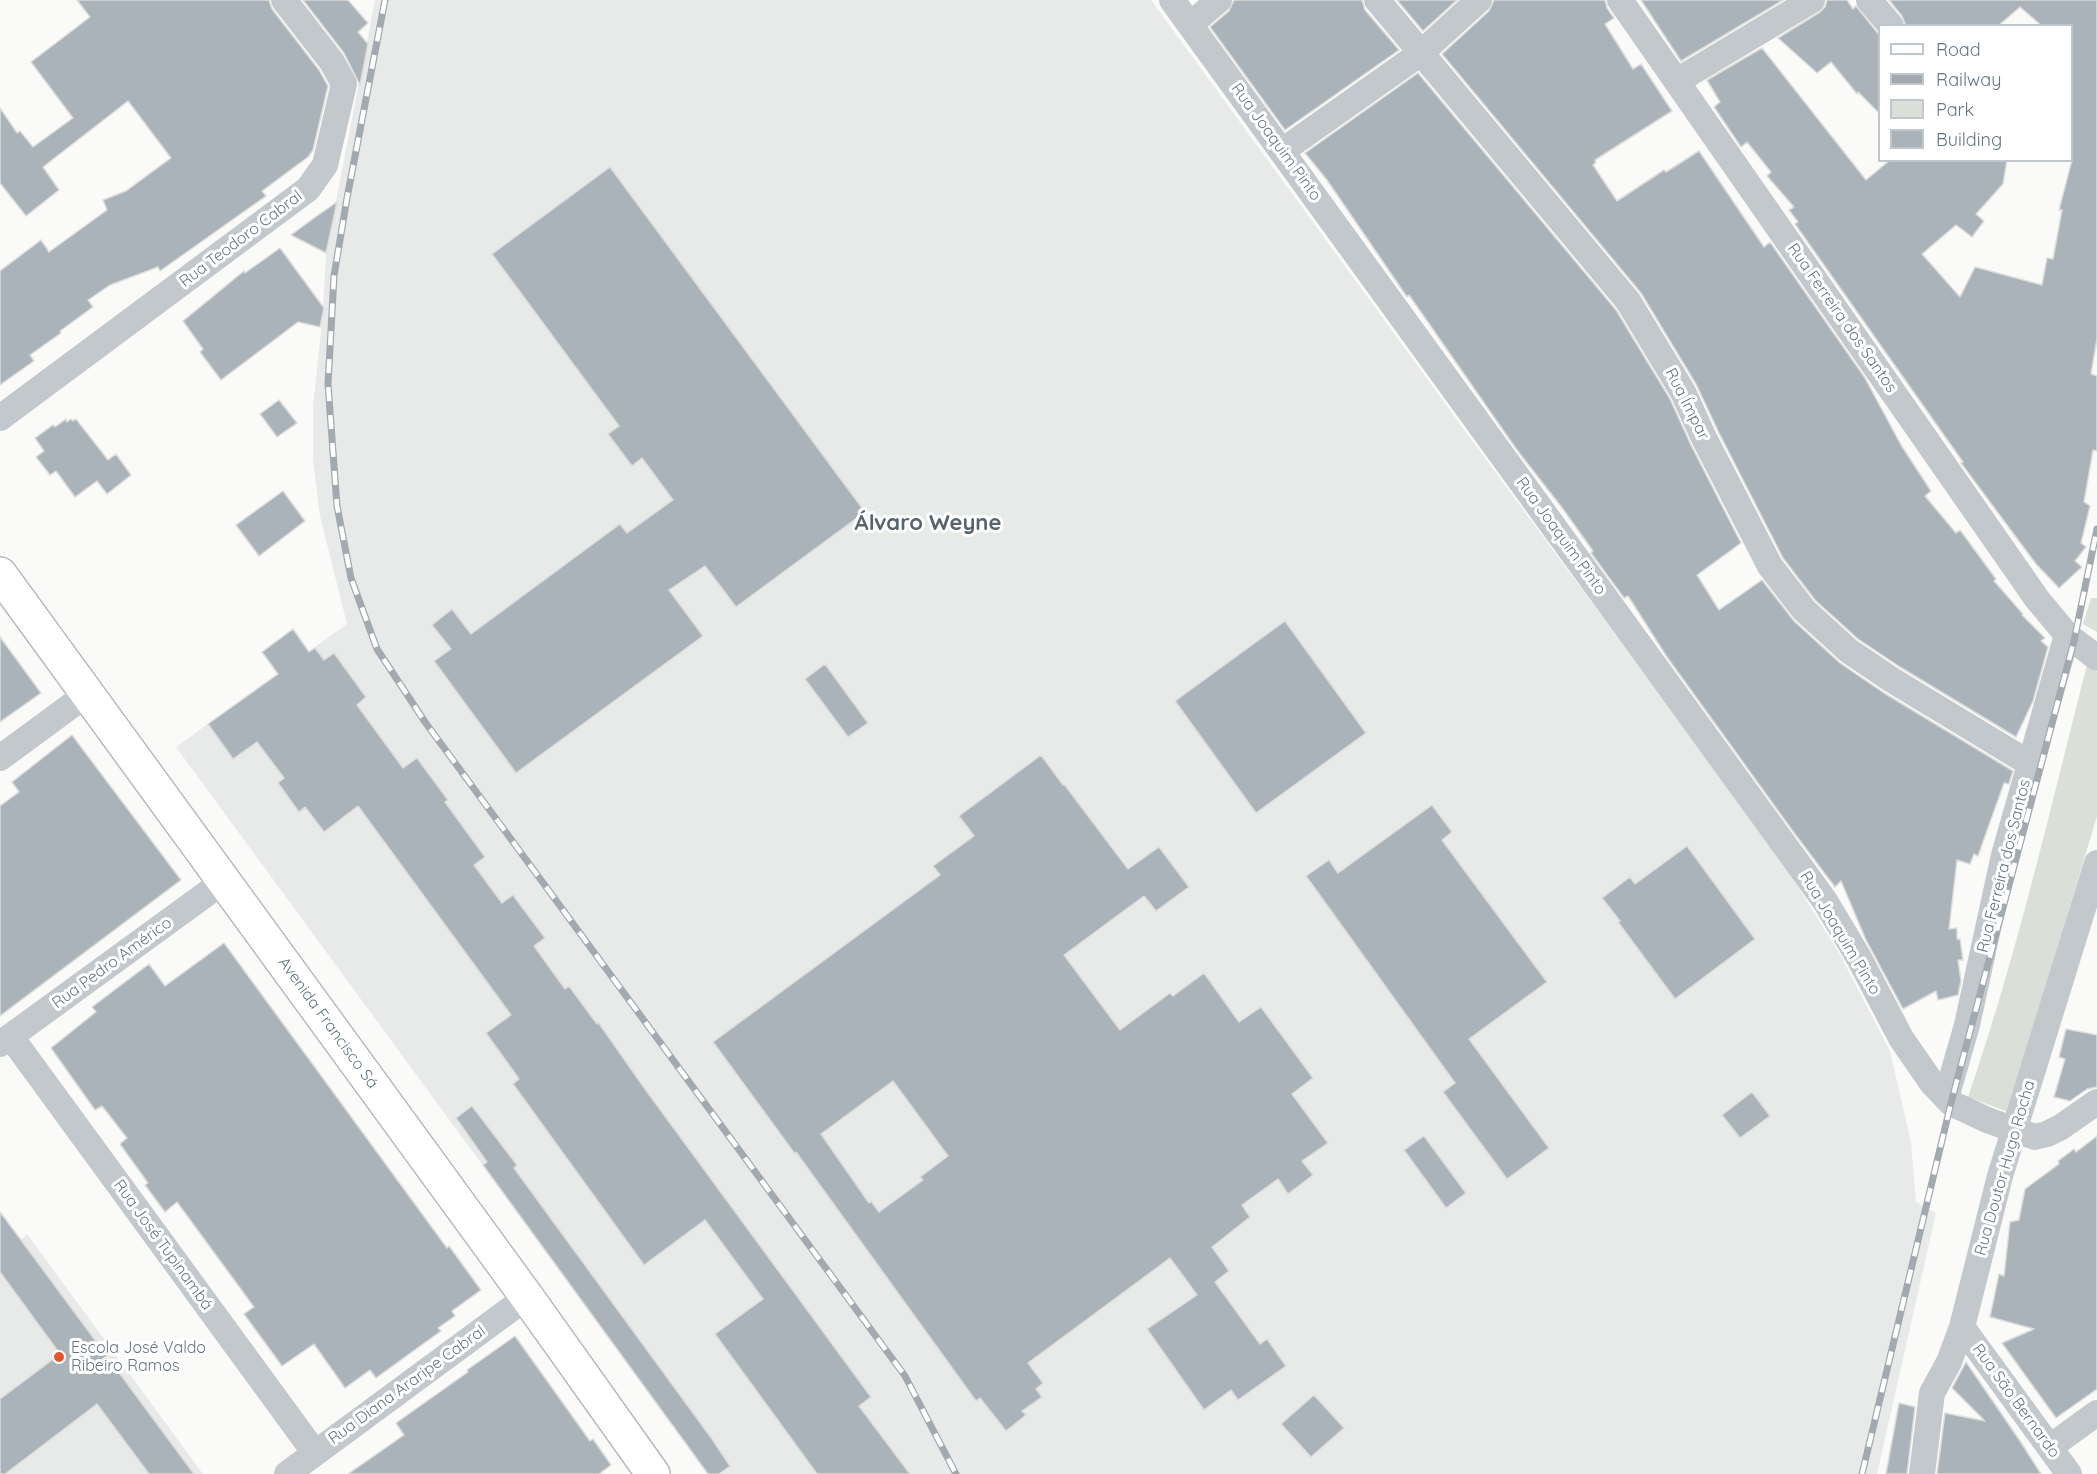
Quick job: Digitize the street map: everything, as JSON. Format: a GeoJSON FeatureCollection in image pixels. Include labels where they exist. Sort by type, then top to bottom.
{"type":"FeatureCollection","features":[{"type":"Feature","properties":{"kind":"main road","name":"Avenida Francisco Sá"},"geometry":{"type":"LineString","coordinates":[[0,574],[527,1297],[653,1474]]}},
{"type":"Feature","properties":{"kind":"street","name":"Rua Teodoro Cabral"},"geometry":{"type":"LineString","coordinates":[[0,418],[308,189],[325,165],[344,84],[332,62],[284,0]]}},
{"type":"Feature","properties":{"kind":"street","name":"Rua Joaquim Pinto"},"geometry":{"type":"LineString","coordinates":[[1172,0],[1825,901],[1859,958],[1901,1038],[1939,1090]]}},
{"type":"Feature","properties":{"kind":"street"},"geometry":{"type":"LineString","coordinates":[[1190,25],[1219,0]]}},
{"type":"Feature","properties":{"kind":"street","name":"Rua Ímpar"},"geometry":{"type":"LineString","coordinates":[[1377,0],[1628,300],[1683,392],[1770,566],[1804,610],[1849,651],[1892,680],[2030,763]]}},
{"type":"Feature","properties":{"kind":"street"},"geometry":{"type":"LineString","coordinates":[[1282,151],[1421,52],[1479,0]]}},
{"type":"Feature","properties":{"kind":"street","name":"Rua Ferreira dos Santos"},"geometry":{"type":"LineString","coordinates":[[1620,0],[2037,599],[2067,634],[2097,658]]}},
{"type":"Feature","properties":{"kind":"street"},"geometry":{"type":"LineString","coordinates":[[1677,81],[1812,0]]}},
{"type":"Feature","properties":{"kind":"street"},"geometry":{"type":"LineString","coordinates":[[1869,0],[1889,24]]}},
{"type":"Feature","properties":{"kind":"street","name":"Rua Ferreira dos Santos"},"geometry":{"type":"LineString","coordinates":[[1939,1090],[1969,1015],[2004,855],[2067,634]]}},
{"type":"Feature","properties":{"kind":"street"},"geometry":{"type":"LineString","coordinates":[[0,758],[87,694]]}},
{"type":"Feature","properties":{"kind":"street","name":"Rua Doutor Hugo Rocha"},"geometry":{"type":"LineString","coordinates":[[1922,1474],[1932,1393],[1949,1362],[1962,1327],[2000,1176],[2097,863]]}},
{"type":"Feature","properties":{"kind":"street","name":"Rua Pedro Américo"},"geometry":{"type":"LineString","coordinates":[[5,1041],[224,881]]}},
{"type":"Feature","properties":{"kind":"street","name":"Rua José Tupinambá"},"geometry":{"type":"LineString","coordinates":[[5,1041],[315,1453]]}},
{"type":"Feature","properties":{"kind":"street"},"geometry":{"type":"LineString","coordinates":[[1939,1090],[1951,1103],[1987,1120],[2035,1137],[2048,1134],[2061,1127],[2097,1102]]}},
{"type":"Feature","properties":{"kind":"street","name":"Rua Diana Araripe Cabral"},"geometry":{"type":"LineString","coordinates":[[286,1474],[527,1297]]}},
{"type":"Feature","properties":{"kind":"street","name":"Rua São Bernardo"},"geometry":{"type":"LineString","coordinates":[[1962,1327],[2069,1474]]}},
{"type":"Feature","properties":{"kind":"street"},"geometry":{"type":"LineString","coordinates":[[2050,1447],[2097,1413]]}},
{"type":"Feature","properties":{"kind":"shaded area"},"geometry":{"type":"Polygon","coordinates":[[[375,0],[1151,0],[1779,856],[1839,953],[1890,1051],[1911,1142],[1916,1202],[1936,1213],[1877,1474],[709,1474],[176,747],[347,624],[320,516],[313,460],[313,407],[323,312],[326,253],[375,0]]]}},
{"type":"Feature","properties":{"kind":"shaded area","name":"Escola José Valdo Ribeiro Ramos"},"geometry":{"type":"Polygon","coordinates":[[[0,1212],[21,1240],[27,1234],[203,1474],[0,1474],[0,1212]]]}},
{"type":"Feature","properties":{"kind":"green space"},"geometry":{"type":"Polygon","coordinates":[[[2091,598],[2097,598],[2097,632],[2083,624],[2091,598]]]}},
{"type":"Feature","properties":{"kind":"green space"},"geometry":{"type":"Polygon","coordinates":[[[2087,665],[2097,672],[2097,816],[2008,1112],[1968,1097],[2017,936],[2087,665]]]}},
{"type":"Feature","properties":{"kind":"building"},"geometry":{"type":"Polygon","coordinates":[[[77,0],[269,0],[272,9],[319,70],[328,86],[313,150],[308,157],[262,191],[266,196],[160,271],[158,267],[110,285],[88,300],[93,307],[30,355],[34,361],[0,385],[0,271],[41,240],[49,252],[107,210],[103,200],[126,191],[171,158],[128,101],[43,167],[59,190],[26,216],[0,183],[0,108],[17,133],[20,131],[33,147],[73,118],[31,62],[90,17],[77,0]]]}},
{"type":"Feature","properties":{"kind":"building"},"geometry":{"type":"Polygon","coordinates":[[[303,0],[348,0],[368,23],[358,32],[368,44],[360,85],[344,53],[303,0]]]}},
{"type":"Feature","properties":{"kind":"building"},"geometry":{"type":"Polygon","coordinates":[[[1234,0],[1362,0],[1365,10],[1399,50],[1285,130],[1210,27],[1229,11],[1234,0]]]}},
{"type":"Feature","properties":{"kind":"building"},"geometry":{"type":"Polygon","coordinates":[[[1397,0],[1457,0],[1423,31],[1397,0]]]}},
{"type":"Feature","properties":{"kind":"building"},"geometry":{"type":"Polygon","coordinates":[[[1494,0],[1605,0],[1614,18],[1605,24],[1633,69],[1641,64],[1672,111],[1595,160],[1593,165],[1617,201],[1664,170],[1666,172],[1699,151],[1764,247],[1770,242],[1865,378],[1901,445],[1931,491],[1925,496],[1956,533],[1960,530],[1996,579],[1994,581],[2022,615],[2045,638],[2041,641],[2048,647],[2033,701],[2016,737],[1858,639],[1815,600],[1783,558],[1696,384],[1641,293],[1442,54],[1489,11],[1494,0]]]}},
{"type":"Feature","properties":{"kind":"building"},"geometry":{"type":"Polygon","coordinates":[[[1641,0],[1783,0],[1681,61],[1641,0]]]}},
{"type":"Feature","properties":{"kind":"building"},"geometry":{"type":"Polygon","coordinates":[[[1827,0],[1847,0],[1853,9],[1856,6],[1878,34],[1878,112],[1858,92],[1857,94],[1831,62],[1817,73],[1778,38],[1825,7],[1827,0]]]}},
{"type":"Feature","properties":{"kind":"building"},"geometry":{"type":"Polygon","coordinates":[[[1889,0],[2097,0],[2097,339],[2091,374],[2097,376],[2097,451],[2093,450],[2084,502],[2090,506],[2081,543],[2086,547],[2075,561],[2082,567],[2059,588],[2036,564],[1961,463],[1963,462],[1795,224],[1798,222],[1789,210],[1794,207],[1767,176],[1771,172],[1747,142],[1741,147],[1714,107],[1720,102],[1707,80],[1762,48],[1866,180],[1888,162],[2007,162],[2003,184],[1976,214],[1984,221],[1972,237],[1956,225],[1922,254],[1960,297],[1975,267],[2042,285],[2047,258],[2053,259],[2062,210],[2059,210],[2073,162],[2073,24],[2040,24],[2020,7],[2000,24],[1905,24],[1902,16],[1889,0]]]}},
{"type":"Feature","properties":{"kind":"building"},"geometry":{"type":"Polygon","coordinates":[[[1418,73],[1616,310],[1670,399],[1741,543],[1697,575],[1719,610],[1762,580],[1794,621],[1840,663],[1884,693],[2013,771],[2009,784],[2004,783],[1978,856],[1974,854],[1970,864],[1957,860],[1949,929],[1957,928],[1957,939],[1960,939],[1963,960],[1958,960],[1961,981],[1958,995],[1938,1000],[1936,991],[1903,1009],[1866,940],[1841,881],[1835,887],[1792,830],[1667,657],[1628,596],[1624,598],[1591,553],[1593,551],[1563,509],[1517,450],[1409,295],[1407,297],[1327,180],[1305,153],[1418,73]]]}},
{"type":"Feature","properties":{"kind":"building"},"geometry":{"type":"Polygon","coordinates":[[[610,167],[865,512],[736,607],[705,566],[669,590],[703,636],[516,773],[434,661],[451,649],[432,625],[452,609],[471,634],[620,524],[627,533],[673,500],[642,458],[632,466],[608,434],[619,426],[492,254],[610,167]]]}},
{"type":"Feature","properties":{"kind":"building"},"geometry":{"type":"Polygon","coordinates":[[[337,202],[326,253],[291,235],[314,218],[337,202]]]}},
{"type":"Feature","properties":{"kind":"building"},"geometry":{"type":"Polygon","coordinates":[[[280,248],[324,308],[320,327],[298,322],[221,380],[200,352],[203,349],[183,321],[244,271],[245,273],[280,248]]]}},
{"type":"Feature","properties":{"kind":"building"},"geometry":{"type":"Polygon","coordinates":[[[279,400],[297,423],[277,437],[260,414],[279,400]]]}},
{"type":"Feature","properties":{"kind":"building"},"geometry":{"type":"Polygon","coordinates":[[[66,419],[67,422],[76,419],[108,460],[116,454],[131,475],[107,494],[97,481],[75,497],[56,471],[50,475],[36,457],[44,451],[35,438],[66,419]]]}},
{"type":"Feature","properties":{"kind":"building"},"geometry":{"type":"Polygon","coordinates":[[[283,491],[305,521],[259,556],[236,525],[283,491]]]}},
{"type":"Feature","properties":{"kind":"building"},"geometry":{"type":"Polygon","coordinates":[[[1285,621],[1366,733],[1256,813],[1175,701],[1285,621]]]}},
{"type":"Feature","properties":{"kind":"building"},"geometry":{"type":"Polygon","coordinates":[[[293,629],[309,652],[315,648],[324,660],[334,653],[366,697],[357,705],[403,768],[417,758],[448,800],[445,802],[485,857],[474,865],[502,903],[513,895],[545,938],[534,946],[565,989],[569,986],[597,1024],[598,1022],[871,1397],[859,1406],[910,1474],[817,1474],[715,1334],[763,1299],[705,1220],[644,1265],[513,1084],[519,1079],[486,1033],[511,1015],[358,806],[324,832],[305,807],[299,812],[278,783],[284,778],[257,742],[233,759],[208,724],[278,674],[262,652],[293,629]]]}},
{"type":"Feature","properties":{"kind":"building"},"geometry":{"type":"Polygon","coordinates":[[[0,637],[41,693],[0,722],[0,637]]]}},
{"type":"Feature","properties":{"kind":"building"},"geometry":{"type":"Polygon","coordinates":[[[825,664],[868,723],[848,737],[805,679],[825,664]]]}},
{"type":"Feature","properties":{"kind":"building"},"geometry":{"type":"Polygon","coordinates":[[[72,735],[181,880],[0,1016],[0,806],[19,792],[12,782],[72,735]]]}},
{"type":"Feature","properties":{"kind":"building"},"geometry":{"type":"Polygon","coordinates":[[[1041,755],[1128,869],[1159,847],[1189,887],[1156,911],[1144,896],[1064,955],[1120,1030],[1170,993],[1173,996],[1204,973],[1239,1022],[1261,1007],[1313,1078],[1292,1094],[1328,1143],[1302,1161],[1313,1175],[1288,1194],[1278,1179],[1242,1205],[1250,1217],[1212,1247],[1229,1271],[1215,1282],[1260,1344],[1267,1339],[1286,1366],[1238,1400],[1231,1390],[1204,1410],[1147,1329],[1197,1295],[1170,1258],[1028,1363],[1043,1383],[1036,1389],[1042,1397],[1022,1411],[1026,1415],[1006,1431],[980,1398],[976,1401],[796,1152],[795,1154],[713,1042],[940,875],[933,866],[974,836],[959,816],[1041,755]],[[893,1081],[821,1134],[869,1203],[871,1201],[879,1212],[923,1180],[920,1177],[948,1156],[893,1081]]]}},
{"type":"Feature","properties":{"kind":"building"},"geometry":{"type":"Polygon","coordinates":[[[1432,805],[1452,832],[1442,840],[1547,982],[1469,1039],[1549,1148],[1507,1179],[1443,1092],[1455,1083],[1306,876],[1329,860],[1338,873],[1432,805]]]}},
{"type":"Feature","properties":{"kind":"building"},"geometry":{"type":"Polygon","coordinates":[[[1687,846],[1755,939],[1675,999],[1602,898],[1630,877],[1635,884],[1687,846]]]}},
{"type":"Feature","properties":{"kind":"building"},"geometry":{"type":"Polygon","coordinates":[[[224,943],[447,1248],[449,1246],[481,1290],[452,1311],[455,1316],[438,1328],[441,1331],[376,1378],[370,1370],[345,1388],[314,1344],[282,1366],[244,1314],[254,1307],[177,1202],[165,1212],[145,1185],[148,1183],[120,1144],[127,1138],[102,1106],[95,1110],[51,1048],[96,1012],[92,1007],[149,964],[165,986],[224,943]]]}},
{"type":"Feature","properties":{"kind":"building"},"geometry":{"type":"Polygon","coordinates":[[[2066,1029],[2097,1035],[2097,1087],[2087,1089],[2070,1101],[2054,1097],[2065,1059],[2059,1057],[2066,1029]]]}},
{"type":"Feature","properties":{"kind":"building"},"geometry":{"type":"Polygon","coordinates":[[[1752,1092],[1770,1116],[1740,1138],[1722,1115],[1752,1092]]]}},
{"type":"Feature","properties":{"kind":"building"},"geometry":{"type":"Polygon","coordinates":[[[472,1106],[517,1165],[514,1168],[712,1439],[730,1466],[719,1474],[708,1474],[483,1165],[487,1162],[456,1118],[472,1106]]]}},
{"type":"Feature","properties":{"kind":"building"},"geometry":{"type":"Polygon","coordinates":[[[1424,1136],[1466,1193],[1446,1208],[1404,1150],[1424,1136]]]}},
{"type":"Feature","properties":{"kind":"building"},"geometry":{"type":"Polygon","coordinates":[[[2097,1136],[2097,1389],[2056,1418],[2002,1343],[2034,1329],[1990,1317],[1999,1274],[2004,1276],[2010,1222],[2019,1220],[2025,1189],[2059,1164],[2058,1161],[2074,1149],[2076,1152],[2097,1136]]]}},
{"type":"Feature","properties":{"kind":"building"},"geometry":{"type":"Polygon","coordinates":[[[0,1212],[194,1474],[149,1474],[97,1404],[5,1474],[0,1474],[0,1399],[60,1354],[0,1272],[0,1212]]]}},
{"type":"Feature","properties":{"kind":"building"},"geometry":{"type":"Polygon","coordinates":[[[515,1336],[590,1441],[593,1439],[611,1465],[599,1474],[348,1474],[404,1435],[396,1423],[515,1336]]]}},
{"type":"Feature","properties":{"kind":"building"},"geometry":{"type":"Polygon","coordinates":[[[1966,1362],[2041,1474],[1937,1474],[1945,1413],[1985,1421],[1952,1388],[1966,1362]]]}},
{"type":"Feature","properties":{"kind":"building"},"geometry":{"type":"Polygon","coordinates":[[[1314,1395],[1344,1428],[1311,1457],[1281,1424],[1314,1395]]]}},
{"type":"Feature","properties":{"kind":"building"},"geometry":{"type":"Polygon","coordinates":[[[1899,1403],[1915,1407],[1907,1474],[1886,1474],[1899,1403]]]}},
{"type":"Feature","properties":{"kind":"railway"},"geometry":{"type":"LineString","coordinates":[[385,0],[334,276],[328,384],[337,506],[351,578],[377,649],[425,722],[905,1376],[956,1474]]}},
{"type":"Feature","properties":{"kind":"railway"},"geometry":{"type":"LineString","coordinates":[[1862,1474],[1951,1103],[2074,641],[2097,529]]}},
{"type":"Feature","properties":{"kind":"place","name":"Escola José Valdo Ribeiro Ramos"},"geometry":{"type":"Point","coordinates":[59,1357]}},
{"type":"Feature","properties":{"kind":"district","name":"Álvaro Weyne"},"geometry":{"type":"Point","coordinates":[928,523]}}]}
